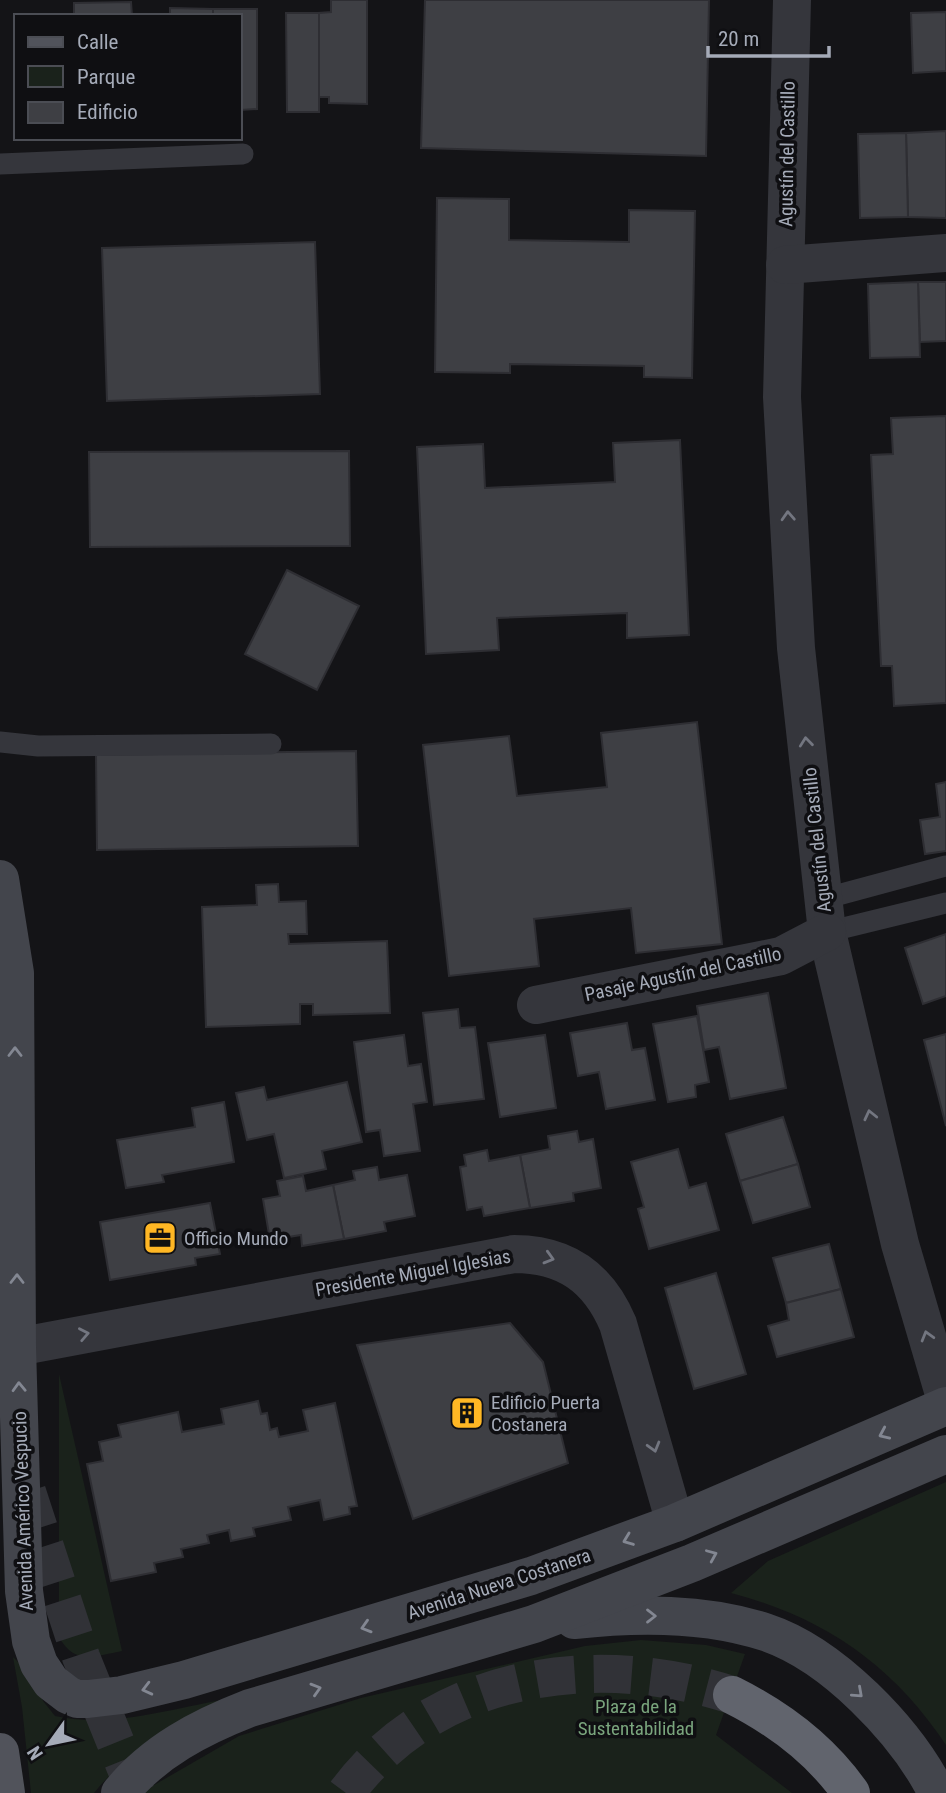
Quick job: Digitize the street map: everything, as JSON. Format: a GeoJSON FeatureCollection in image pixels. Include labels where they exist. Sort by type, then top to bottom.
{"type":"FeatureCollection","features":[{"type":"Feature","properties":{"kind":"highway"},"geometry":{"type":"LineString","coordinates":[[732,1695],[763,1710],[791,1730],[817,1752],[851,1793]]}},
{"type":"Feature","properties":{"kind":"main road","name":"Avenida Américo Vespucio"},"geometry":{"type":"LineString","coordinates":[[0,879],[15,973],[18,1347],[24,1591],[31,1641],[44,1672]]}},
{"type":"Feature","properties":{"kind":"main road","name":"Avenida Nueva Costanera"},"geometry":{"type":"LineString","coordinates":[[44,1672],[59,1689],[77,1699],[122,1696],[238,1665],[480,1593],[675,1523],[946,1404]]}},
{"type":"Feature","properties":{"kind":"main road"},"geometry":{"type":"LineString","coordinates":[[120,1793],[149,1763],[180,1740],[214,1722],[250,1708],[534,1624],[692,1563],[946,1454]]}},
{"type":"Feature","properties":{"kind":"main road"},"geometry":{"type":"LineString","coordinates":[[534,1624],[598,1617],[680,1616],[766,1632],[801,1650],[860,1693],[894,1728],[937,1793]]}},
{"type":"Feature","properties":{"kind":"main road"},"geometry":{"type":"LineString","coordinates":[[0,1752],[6,1793]]}},
{"type":"Feature","properties":{"kind":"street","name":"Agustín del Castillo"},"geometry":{"type":"LineString","coordinates":[[792,0],[782,397],[796,648],[825,916],[901,1244],[946,1404]]}},
{"type":"Feature","properties":{"kind":"street"},"geometry":{"type":"LineString","coordinates":[[785,265],[946,253]]}},
{"type":"Feature","properties":{"kind":"street","name":"Pasaje Agustín del Castillo"},"geometry":{"type":"LineString","coordinates":[[536,1005],[781,956],[825,916]]}},
{"type":"Feature","properties":{"kind":"street","name":"Presidente Miguel Iglesias"},"geometry":{"type":"LineString","coordinates":[[18,1347],[514,1254],[549,1257],[584,1275],[599,1289],[610,1305],[618,1324],[675,1523]]}},
{"type":"Feature","properties":{"kind":"lane"},"geometry":{"type":"LineString","coordinates":[[0,164],[243,154]]}},
{"type":"Feature","properties":{"kind":"lane"},"geometry":{"type":"LineString","coordinates":[[0,742],[50,746],[271,744]]}},
{"type":"Feature","properties":{"kind":"lane"},"geometry":{"type":"LineString","coordinates":[[825,916],[946,866]]}},
{"type":"Feature","properties":{"kind":"lane"},"geometry":{"type":"LineString","coordinates":[[825,916],[946,903]]}},
{"type":"Feature","properties":{"kind":"green space"},"geometry":{"type":"Polygon","coordinates":[[[59,1374],[122,1651],[86,1657],[72,1652],[59,1637],[59,1374]]]}},
{"type":"Feature","properties":{"kind":"green space"},"geometry":{"type":"Polygon","coordinates":[[[946,1482],[946,1745],[903,1691],[854,1648],[796,1616],[731,1593],[768,1561],[946,1482]]]}},
{"type":"Feature","properties":{"kind":"green space","name":"Plaza de la Sustentabilidad"},"geometry":{"type":"Polygon","coordinates":[[[641,1640],[706,1645],[745,1654],[716,1735],[792,1793],[145,1793],[149,1788],[239,1736],[361,1698],[585,1646],[641,1640]]]}},
{"type":"Feature","properties":{"kind":"green space"},"geometry":{"type":"Polygon","coordinates":[[[13,1657],[37,1681],[43,1701],[55,1716],[117,1719],[221,1700],[137,1753],[107,1778],[94,1793],[31,1793],[22,1707],[13,1657]]]}},
{"type":"Feature","properties":{"kind":"building"},"geometry":{"type":"Polygon","coordinates":[[[331,0],[367,0],[367,104],[329,103],[329,97],[319,97],[319,13],[331,12],[331,0]]]}},
{"type":"Feature","properties":{"kind":"building"},"geometry":{"type":"Polygon","coordinates":[[[425,0],[709,0],[706,156],[421,148],[425,0]]]}},
{"type":"Feature","properties":{"kind":"building"},"geometry":{"type":"Polygon","coordinates":[[[131,2],[132,14],[74,14],[74,3],[131,2]]]}},
{"type":"Feature","properties":{"kind":"building"},"geometry":{"type":"Polygon","coordinates":[[[170,8],[213,9],[213,14],[170,14],[170,8]]]}},
{"type":"Feature","properties":{"kind":"building"},"geometry":{"type":"Polygon","coordinates":[[[213,9],[257,9],[257,109],[242,110],[242,14],[213,14],[213,9]]]}},
{"type":"Feature","properties":{"kind":"building"},"geometry":{"type":"Polygon","coordinates":[[[946,12],[946,71],[913,73],[911,13],[946,12]]]}},
{"type":"Feature","properties":{"kind":"building"},"geometry":{"type":"Polygon","coordinates":[[[286,13],[319,13],[319,112],[287,112],[286,13]]]}},
{"type":"Feature","properties":{"kind":"building"},"geometry":{"type":"Polygon","coordinates":[[[946,131],[946,218],[908,217],[906,133],[946,131]]]}},
{"type":"Feature","properties":{"kind":"building"},"geometry":{"type":"Polygon","coordinates":[[[906,133],[908,217],[860,218],[858,134],[906,133]]]}},
{"type":"Feature","properties":{"kind":"building"},"geometry":{"type":"Polygon","coordinates":[[[437,198],[509,199],[509,240],[629,242],[629,210],[695,211],[692,378],[644,377],[644,366],[510,364],[510,373],[435,372],[437,198]]]}},
{"type":"Feature","properties":{"kind":"building"},"geometry":{"type":"Polygon","coordinates":[[[315,242],[320,394],[107,401],[102,248],[315,242]]]}},
{"type":"Feature","properties":{"kind":"building"},"geometry":{"type":"Polygon","coordinates":[[[918,282],[946,282],[946,341],[920,342],[918,282]]]}},
{"type":"Feature","properties":{"kind":"building"},"geometry":{"type":"Polygon","coordinates":[[[918,282],[920,357],[870,358],[868,284],[918,282]]]}},
{"type":"Feature","properties":{"kind":"building"},"geometry":{"type":"Polygon","coordinates":[[[946,416],[946,703],[894,706],[892,666],[881,666],[871,455],[893,454],[891,418],[946,416]]]}},
{"type":"Feature","properties":{"kind":"building"},"geometry":{"type":"Polygon","coordinates":[[[680,440],[689,635],[627,638],[627,613],[497,618],[499,650],[426,654],[417,447],[483,444],[485,488],[615,482],[613,443],[680,440]]]}},
{"type":"Feature","properties":{"kind":"building"},"geometry":{"type":"Polygon","coordinates":[[[349,451],[350,546],[90,547],[89,452],[349,451]]]}},
{"type":"Feature","properties":{"kind":"building"},"geometry":{"type":"Polygon","coordinates":[[[287,570],[359,606],[317,690],[245,654],[287,570]]]}},
{"type":"Feature","properties":{"kind":"building"},"geometry":{"type":"Polygon","coordinates":[[[697,722],[722,944],[636,953],[631,908],[534,919],[539,966],[449,976],[423,745],[509,736],[517,796],[607,787],[601,733],[697,722]]]}},
{"type":"Feature","properties":{"kind":"building"},"geometry":{"type":"Polygon","coordinates":[[[356,751],[358,846],[97,850],[96,755],[356,751]]]}},
{"type":"Feature","properties":{"kind":"building"},"geometry":{"type":"Polygon","coordinates":[[[946,782],[946,851],[925,854],[920,820],[940,817],[936,784],[946,782]]]}},
{"type":"Feature","properties":{"kind":"building"},"geometry":{"type":"Polygon","coordinates":[[[278,884],[279,902],[306,901],[307,934],[288,934],[289,944],[387,941],[390,1013],[313,1015],[313,1004],[300,1004],[300,1024],[206,1027],[202,907],[257,905],[256,885],[278,884]]]}},
{"type":"Feature","properties":{"kind":"building"},"geometry":{"type":"Polygon","coordinates":[[[946,934],[946,996],[923,1004],[905,948],[946,934]]]}},
{"type":"Feature","properties":{"kind":"building"},"geometry":{"type":"Polygon","coordinates":[[[768,993],[786,1088],[730,1099],[719,1047],[704,1050],[697,1006],[768,993]]]}},
{"type":"Feature","properties":{"kind":"building"},"geometry":{"type":"Polygon","coordinates":[[[458,1009],[460,1028],[475,1027],[484,1099],[434,1105],[423,1013],[458,1009]]]}},
{"type":"Feature","properties":{"kind":"building"},"geometry":{"type":"Polygon","coordinates":[[[697,1016],[709,1082],[695,1085],[696,1097],[668,1102],[653,1024],[697,1016]]]}},
{"type":"Feature","properties":{"kind":"building"},"geometry":{"type":"Polygon","coordinates":[[[627,1023],[632,1050],[645,1048],[655,1100],[606,1109],[599,1072],[578,1076],[570,1033],[627,1023]]]}},
{"type":"Feature","properties":{"kind":"building"},"geometry":{"type":"Polygon","coordinates":[[[946,1034],[946,1126],[924,1040],[946,1034]]]}},
{"type":"Feature","properties":{"kind":"building"},"geometry":{"type":"Polygon","coordinates":[[[404,1035],[408,1066],[421,1064],[427,1102],[413,1104],[420,1151],[384,1156],[380,1130],[366,1132],[354,1042],[404,1035]]]}},
{"type":"Feature","properties":{"kind":"building"},"geometry":{"type":"Polygon","coordinates":[[[545,1035],[556,1108],[500,1117],[488,1043],[545,1035]]]}},
{"type":"Feature","properties":{"kind":"building"},"geometry":{"type":"Polygon","coordinates":[[[347,1082],[362,1142],[322,1151],[326,1169],[284,1178],[274,1134],[247,1140],[236,1093],[264,1087],[267,1100],[347,1082]]]}},
{"type":"Feature","properties":{"kind":"building"},"geometry":{"type":"Polygon","coordinates":[[[224,1102],[234,1162],[162,1175],[164,1182],[126,1188],[117,1140],[195,1127],[192,1108],[224,1102]]]}},
{"type":"Feature","properties":{"kind":"building"},"geometry":{"type":"Polygon","coordinates":[[[783,1117],[798,1164],[740,1181],[726,1134],[783,1117]]]}},
{"type":"Feature","properties":{"kind":"building"},"geometry":{"type":"Polygon","coordinates":[[[577,1131],[579,1142],[593,1139],[601,1188],[573,1193],[574,1201],[530,1208],[520,1155],[550,1149],[548,1136],[577,1131]]]}},
{"type":"Feature","properties":{"kind":"building"},"geometry":{"type":"Polygon","coordinates":[[[678,1149],[689,1188],[706,1183],[719,1230],[649,1249],[638,1209],[644,1207],[631,1162],[678,1149]]]}},
{"type":"Feature","properties":{"kind":"building"},"geometry":{"type":"Polygon","coordinates":[[[487,1150],[489,1161],[520,1155],[530,1208],[484,1216],[482,1207],[467,1210],[460,1167],[466,1166],[464,1155],[487,1150]]]}},
{"type":"Feature","properties":{"kind":"building"},"geometry":{"type":"Polygon","coordinates":[[[798,1164],[810,1207],[753,1223],[740,1181],[798,1164]]]}},
{"type":"Feature","properties":{"kind":"building"},"geometry":{"type":"Polygon","coordinates":[[[377,1167],[379,1180],[407,1175],[415,1216],[384,1222],[386,1231],[344,1239],[333,1185],[355,1180],[353,1171],[377,1167]]]}},
{"type":"Feature","properties":{"kind":"building"},"geometry":{"type":"Polygon","coordinates":[[[303,1176],[306,1191],[333,1185],[344,1239],[302,1246],[301,1235],[270,1240],[263,1199],[280,1196],[277,1181],[303,1176]]]}},
{"type":"Feature","properties":{"kind":"building","name":"Officio Mundo"},"geometry":{"type":"Polygon","coordinates":[[[210,1203],[220,1254],[195,1258],[196,1265],[110,1280],[100,1222],[210,1203]]]}},
{"type":"Feature","properties":{"kind":"building"},"geometry":{"type":"Polygon","coordinates":[[[829,1244],[841,1289],[786,1303],[773,1258],[829,1244]]]}},
{"type":"Feature","properties":{"kind":"building"},"geometry":{"type":"Polygon","coordinates":[[[716,1273],[746,1374],[694,1389],[665,1288],[716,1273]]]}},
{"type":"Feature","properties":{"kind":"building"},"geometry":{"type":"Polygon","coordinates":[[[841,1289],[854,1337],[777,1357],[768,1326],[789,1320],[786,1303],[841,1289]]]}},
{"type":"Feature","properties":{"kind":"building","name":"Edificio Puerta Costanera"},"geometry":{"type":"Polygon","coordinates":[[[510,1323],[543,1362],[568,1463],[413,1519],[357,1345],[510,1323]]]}},
{"type":"Feature","properties":{"kind":"building"},"geometry":{"type":"Polygon","coordinates":[[[258,1401],[261,1414],[267,1413],[270,1430],[277,1428],[279,1437],[308,1431],[303,1410],[335,1403],[357,1506],[349,1507],[350,1514],[324,1520],[320,1500],[288,1507],[291,1520],[253,1528],[255,1536],[231,1541],[229,1530],[207,1535],[209,1543],[181,1549],[183,1557],[154,1563],[156,1572],[111,1581],[87,1464],[103,1461],[99,1442],[121,1437],[118,1425],[178,1412],[182,1432],[224,1424],[221,1409],[258,1401]]]}},
{"type":"Feature","properties":{"kind":"tunnel"},"geometry":{"type":"LineString","coordinates":[[27,1492],[81,1657],[136,1793]]}},
{"type":"Feature","properties":{"kind":"tunnel"},"geometry":{"type":"LineString","coordinates":[[346,1793],[383,1752],[425,1720],[472,1697],[522,1682],[574,1675],[627,1675],[680,1682],[732,1695]]}},
{"type":"Feature","properties":{"kind":"place","name":"Officio Mundo"},"geometry":{"type":"Point","coordinates":[160,1238]}},
{"type":"Feature","properties":{"kind":"place","name":"Edificio Puerta Costanera"},"geometry":{"type":"Point","coordinates":[467,1413]}}]}
